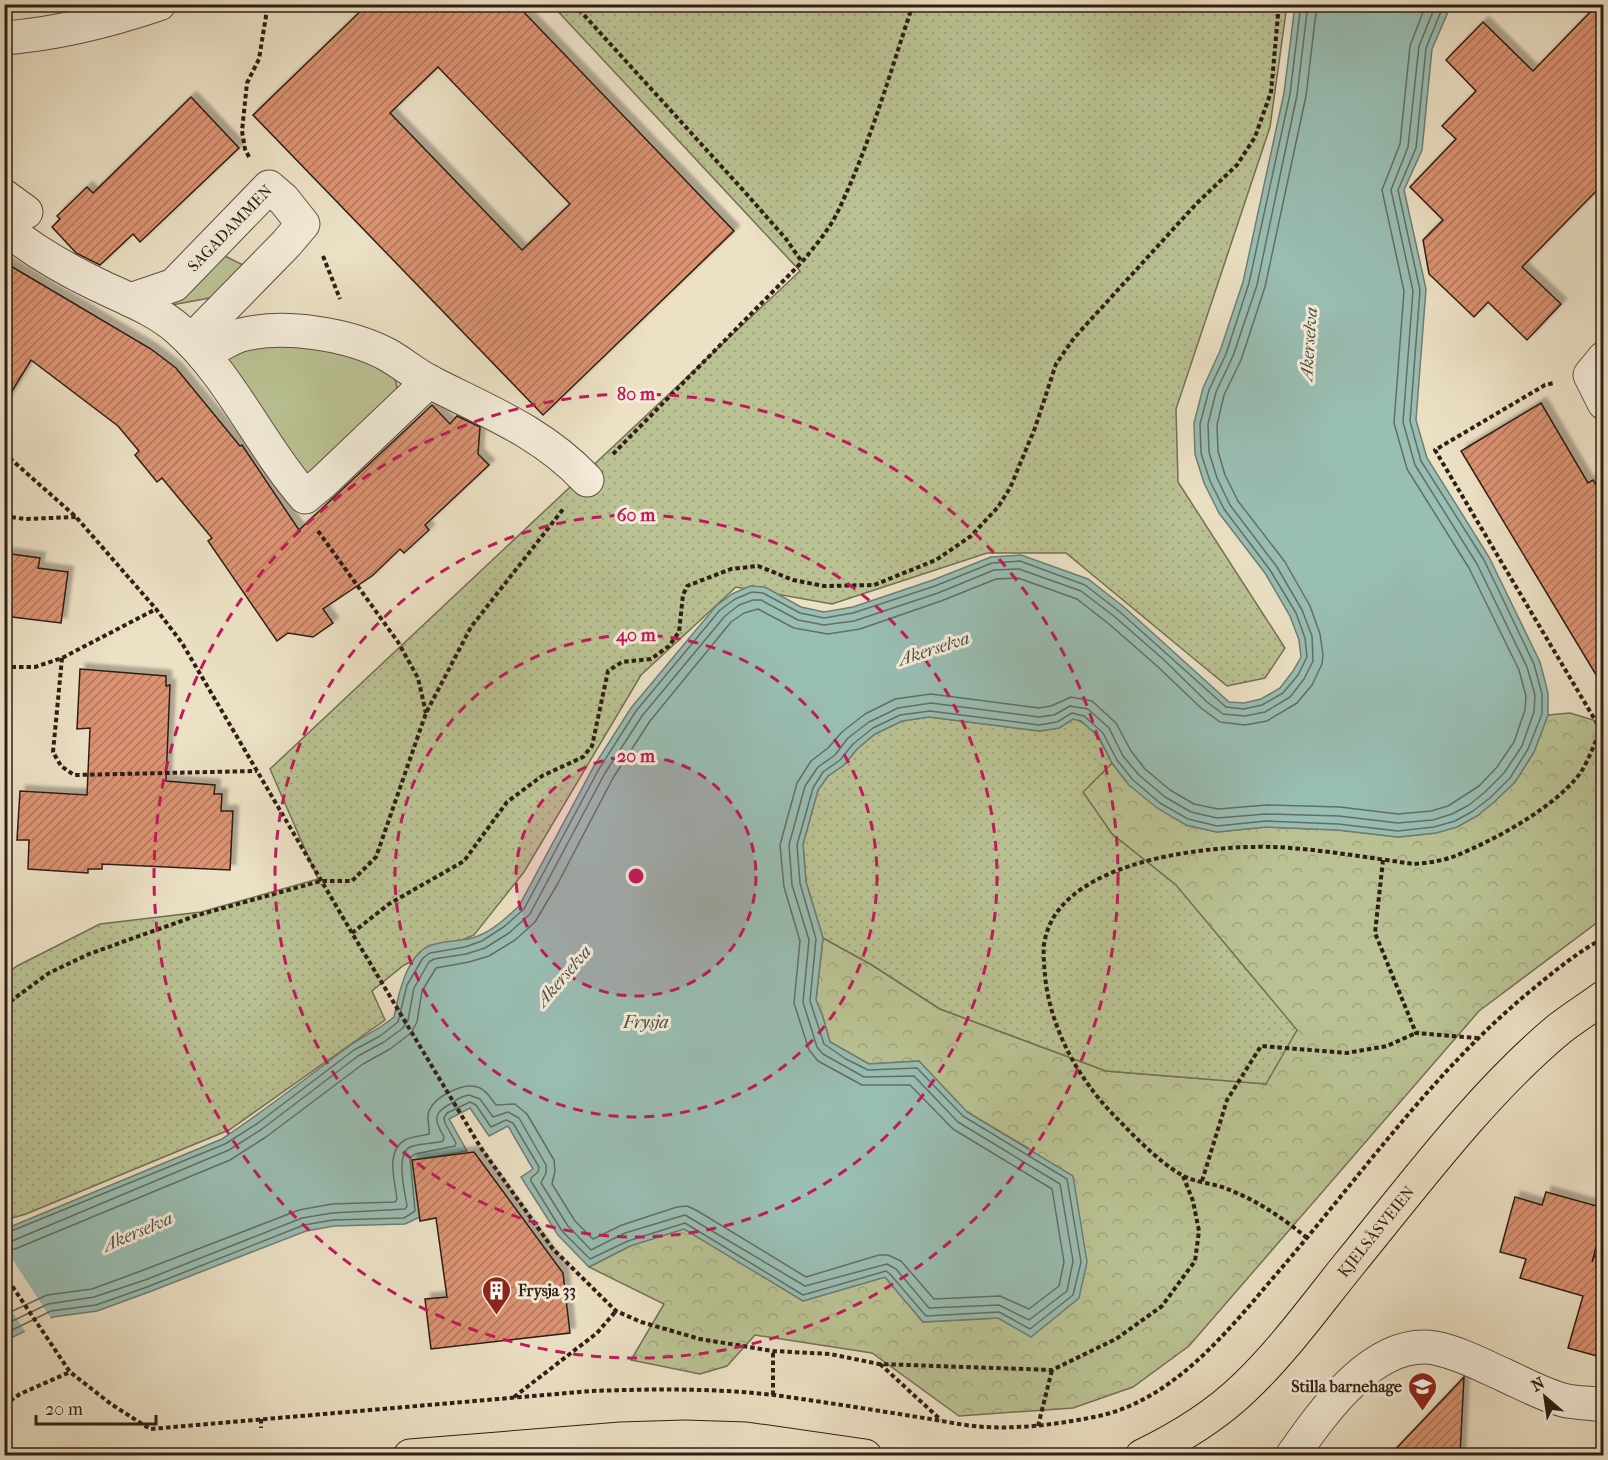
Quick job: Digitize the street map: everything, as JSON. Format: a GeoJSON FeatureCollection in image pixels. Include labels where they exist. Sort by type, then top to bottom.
{"type":"FeatureCollection","features":[{"type":"Feature","properties":{"kind":"main road","name":"KJELSÅSVEIEN"},"geometry":{"type":"LineString","coordinates":[[1142,1455],[1174,1441],[1213,1414],[1244,1388],[1284,1344],[1466,1122],[1559,1029],[1604,997]]}},
{"type":"Feature","properties":{"kind":"main road"},"geometry":{"type":"LineString","coordinates":[[410,1455],[653,1438],[746,1439],[793,1450],[865,1455]]}},
{"type":"Feature","properties":{"kind":"lane"},"geometry":{"type":"LineString","coordinates":[[4,38],[29,36],[119,17],[159,4]]}},
{"type":"Feature","properties":{"kind":"lane","name":"SAGADAMMEN"},"geometry":{"type":"LineString","coordinates":[[130,300],[174,285],[269,187],[284,200],[303,224]]}},
{"type":"Feature","properties":{"kind":"lane"},"geometry":{"type":"LineString","coordinates":[[12,212],[18,239],[62,266],[161,317],[190,341],[210,362],[284,473],[305,497],[429,381]]}},
{"type":"Feature","properties":{"kind":"lane"},"geometry":{"type":"LineString","coordinates":[[190,341],[303,224]]}},
{"type":"Feature","properties":{"kind":"lane"},"geometry":{"type":"LineString","coordinates":[[190,341],[212,349],[240,335],[265,332],[314,333],[348,341],[386,354],[429,381],[539,438],[568,459],[587,480]]}},
{"type":"Feature","properties":{"kind":"lane"},"geometry":{"type":"LineString","coordinates":[[1292,1455],[1314,1425],[1348,1386],[1386,1356],[1413,1347],[1435,1348],[1456,1354],[1565,1400],[1604,1405]]}},
{"type":"Feature","properties":{"kind":"path"},"geometry":{"type":"LineString","coordinates":[[268,4],[259,59],[247,83],[242,131],[245,149],[254,168],[269,187]]}},
{"type":"Feature","properties":{"kind":"path"},"geometry":{"type":"LineString","coordinates":[[573,4],[743,190],[786,239],[802,262]]}},
{"type":"Feature","properties":{"kind":"path"},"geometry":{"type":"LineString","coordinates":[[4,1006],[49,973],[89,954],[198,915],[321,880],[352,881],[375,856],[426,714],[471,627],[587,480],[802,262],[820,240],[838,211],[864,148],[913,4]]}},
{"type":"Feature","properties":{"kind":"path"},"geometry":{"type":"LineString","coordinates":[[352,933],[389,904],[464,861],[507,802],[542,776],[584,757],[592,746],[608,671],[622,662],[651,659],[669,646],[679,633],[683,595],[687,586],[731,569],[758,566],[793,580],[824,586],[874,585],[936,560],[971,536],[998,507],[1010,488],[1035,428],[1056,364],[1074,338],[1197,203],[1237,165],[1255,137],[1271,92],[1279,4]]}},
{"type":"Feature","properties":{"kind":"path"},"geometry":{"type":"LineString","coordinates":[[303,224],[325,259],[341,301],[348,341]]}},
{"type":"Feature","properties":{"kind":"path"},"geometry":{"type":"LineString","coordinates":[[1307,1238],[1286,1220],[1250,1200],[1223,1187],[1183,1176],[1130,1131],[1081,1077],[1058,1030],[1046,983],[1043,959],[1046,935],[1061,907],[1093,882],[1122,868],[1167,856],[1217,849],[1275,847],[1414,864],[1435,862],[1455,856],[1507,831],[1558,797],[1582,771],[1602,728],[1435,450],[1545,385],[1599,379]]}},
{"type":"Feature","properties":{"kind":"path"},"geometry":{"type":"LineString","coordinates":[[4,453],[76,517],[156,609],[182,643],[481,1148],[553,1249],[616,1311],[640,1322],[700,1339],[773,1351],[830,1354],[879,1364],[1052,1370],[1116,1339],[1162,1306],[1195,1261],[1199,1231],[1193,1201],[1183,1176]]}},
{"type":"Feature","properties":{"kind":"path"},"geometry":{"type":"LineString","coordinates":[[305,497],[318,531],[398,642],[418,678],[426,714]]}},
{"type":"Feature","properties":{"kind":"path"},"geometry":{"type":"LineString","coordinates":[[4,516],[25,519],[76,517]]}},
{"type":"Feature","properties":{"kind":"path"},"geometry":{"type":"LineString","coordinates":[[4,667],[35,667],[62,658],[156,609]]}},
{"type":"Feature","properties":{"kind":"path"},"geometry":{"type":"LineString","coordinates":[[62,658],[53,752],[61,766],[74,775],[257,771]]}},
{"type":"Feature","properties":{"kind":"path"},"geometry":{"type":"LineString","coordinates":[[1383,860],[1375,933],[1416,1033]]}},
{"type":"Feature","properties":{"kind":"path"},"geometry":{"type":"LineString","coordinates":[[879,1364],[942,1421],[985,1427],[1038,1426],[1096,1417],[1123,1408],[1179,1377],[1239,1317],[1430,1090],[1477,1038],[1517,1001],[1556,970],[1604,938]]}},
{"type":"Feature","properties":{"kind":"path"},"geometry":{"type":"LineString","coordinates":[[1202,1181],[1227,1100],[1261,1046],[1347,1053],[1387,1046],[1416,1033],[1477,1038]]}},
{"type":"Feature","properties":{"kind":"path"},"geometry":{"type":"LineString","coordinates":[[4,1274],[70,1372],[111,1404],[150,1429]]}},
{"type":"Feature","properties":{"kind":"path"},"geometry":{"type":"LineString","coordinates":[[512,1398],[597,1333],[616,1311]]}},
{"type":"Feature","properties":{"kind":"path"},"geometry":{"type":"LineString","coordinates":[[773,1351],[773,1395]]}},
{"type":"Feature","properties":{"kind":"path"},"geometry":{"type":"LineString","coordinates":[[1038,1426],[1052,1370]]}},
{"type":"Feature","properties":{"kind":"path"},"geometry":{"type":"LineString","coordinates":[[4,1405],[20,1394],[70,1372]]}},
{"type":"Feature","properties":{"kind":"path"},"geometry":{"type":"LineString","coordinates":[[261,1419],[261,1428]]}},
{"type":"Feature","properties":{"kind":"green space"},"geometry":{"type":"Polygon","coordinates":[[[552,5],[1287,5],[1270,127],[1176,409],[1178,482],[1285,648],[1265,678],[1227,686],[1066,553],[987,553],[832,604],[736,587],[641,675],[524,872],[474,935],[404,965],[372,991],[385,1020],[229,1130],[26,1214],[5,1220],[4,976],[17,966],[100,924],[201,912],[318,879],[270,769],[800,271],[552,5]]]}},
{"type":"Feature","properties":{"kind":"green space"},"geometry":{"type":"Polygon","coordinates":[[[221,254],[247,267],[215,297],[166,306],[221,254]]]}},
{"type":"Feature","properties":{"kind":"green space"},"geometry":{"type":"Polygon","coordinates":[[[290,343],[375,360],[395,379],[397,387],[394,397],[304,477],[218,354],[290,343]]]}},
{"type":"Feature","properties":{"kind":"green space"},"geometry":{"type":"Polygon","coordinates":[[[1570,713],[1603,723],[1603,918],[1479,1011],[1189,1346],[1133,1387],[1073,1408],[959,1416],[872,1353],[755,1335],[727,1366],[700,1374],[631,1360],[664,1304],[589,1267],[630,1246],[684,1228],[803,1301],[885,1277],[923,1322],[998,1318],[1028,1148],[967,1112],[919,1061],[869,1064],[830,1042],[816,1000],[823,938],[872,965],[940,1009],[1106,1071],[1266,1084],[1176,885],[1112,834],[1082,792],[1112,763],[1129,785],[1186,825],[1217,832],[1266,827],[1338,830],[1398,837],[1435,833],[1457,827],[1477,816],[1494,802],[1515,782],[1534,752],[1548,715],[1570,713]]]}},
{"type":"Feature","properties":{"kind":"green space"},"geometry":{"type":"Polygon","coordinates":[[[929,717],[1040,731],[1059,728],[1073,719],[1087,725],[1092,730],[1112,763],[1083,792],[1112,834],[1176,885],[1297,1030],[1266,1084],[1106,1071],[940,1009],[872,965],[823,938],[806,882],[803,844],[818,790],[828,776],[844,765],[857,749],[875,734],[902,721],[929,717]]]}},
{"type":"Feature","properties":{"kind":"water","name":"Frysja"},"geometry":{"type":"Polygon","coordinates":[[[1295,5],[1451,5],[1432,49],[1422,150],[1404,190],[1426,289],[1416,420],[1427,458],[1489,557],[1540,662],[1548,693],[1548,715],[1534,752],[1515,782],[1477,816],[1457,827],[1436,833],[1398,837],[1338,830],[1266,827],[1217,832],[1186,825],[1157,808],[1129,785],[1112,763],[1099,737],[1081,721],[1073,719],[1059,728],[1040,731],[929,717],[902,721],[875,734],[857,749],[844,765],[828,776],[818,790],[803,844],[806,882],[823,938],[816,1000],[830,1042],[869,1064],[919,1061],[967,1112],[1073,1176],[1087,1262],[1079,1298],[1031,1337],[998,1318],[923,1322],[885,1277],[803,1301],[684,1229],[630,1246],[589,1267],[558,1235],[521,1177],[533,1169],[508,1126],[489,1136],[470,1108],[449,1119],[467,1151],[415,1160],[422,1216],[405,1224],[334,1226],[306,1231],[97,1311],[53,1317],[5,1341],[5,1229],[222,1139],[348,1047],[394,1017],[408,968],[420,952],[439,943],[465,940],[484,933],[500,923],[519,906],[594,766],[631,708],[716,606],[732,594],[750,586],[765,587],[801,607],[824,612],[853,607],[933,580],[991,557],[1021,555],[1088,579],[1124,607],[1229,702],[1244,703],[1261,699],[1280,688],[1301,657],[1299,640],[1290,616],[1265,573],[1219,513],[1204,483],[1195,454],[1194,423],[1203,388],[1220,351],[1243,282],[1284,93],[1295,5]]]}},
{"type":"Feature","properties":{"kind":"pier"},"geometry":{"type":"Polygon","coordinates":[[[5,1248],[52,1320],[26,1333],[5,1300],[5,1248]]]}},
{"type":"Feature","properties":{"kind":"building"},"geometry":{"type":"Polygon","coordinates":[[[368,4],[516,4],[734,231],[543,415],[253,115],[368,4]],[[438,67],[390,113],[522,250],[570,204],[438,67]]]}},
{"type":"Feature","properties":{"kind":"building"},"geometry":{"type":"Polygon","coordinates":[[[1598,4],[1604,4],[1604,183],[1522,267],[1561,304],[1527,340],[1488,302],[1474,317],[1429,274],[1423,240],[1443,220],[1410,187],[1456,139],[1442,126],[1476,91],[1446,60],[1483,22],[1533,71],[1598,4]]]}},
{"type":"Feature","properties":{"kind":"building"},"geometry":{"type":"Polygon","coordinates":[[[191,97],[239,148],[140,242],[133,234],[100,265],[76,253],[52,227],[60,219],[57,216],[87,187],[93,193],[191,97]]]}},
{"type":"Feature","properties":{"kind":"building"},"geometry":{"type":"Polygon","coordinates":[[[4,262],[151,349],[176,368],[240,446],[242,445],[299,530],[432,405],[450,424],[457,416],[480,427],[478,454],[489,465],[425,525],[429,530],[404,553],[400,549],[372,576],[323,609],[333,623],[313,637],[288,633],[277,641],[208,541],[212,538],[162,478],[157,482],[135,455],[139,451],[118,426],[31,360],[4,404],[4,262]]]}},
{"type":"Feature","properties":{"kind":"building"},"geometry":{"type":"Polygon","coordinates":[[[1541,403],[1588,483],[1593,480],[1604,497],[1604,688],[1461,451],[1541,403]]]}},
{"type":"Feature","properties":{"kind":"building"},"geometry":{"type":"Polygon","coordinates":[[[4,553],[40,558],[38,568],[68,572],[61,623],[4,616],[4,553]]]}},
{"type":"Feature","properties":{"kind":"building"},"geometry":{"type":"Polygon","coordinates":[[[80,669],[166,676],[166,686],[170,685],[166,781],[215,785],[214,794],[222,794],[221,811],[233,811],[230,870],[102,864],[102,869],[88,869],[88,873],[28,869],[29,840],[17,840],[20,791],[87,795],[90,728],[77,729],[80,669]]]}},
{"type":"Feature","properties":{"kind":"building"},"geometry":{"type":"Polygon","coordinates":[[[474,1152],[563,1273],[570,1333],[431,1349],[425,1299],[447,1297],[436,1218],[420,1221],[412,1160],[474,1152]]]}},
{"type":"Feature","properties":{"kind":"building"},"geometry":{"type":"Polygon","coordinates":[[[1546,1192],[1604,1208],[1604,1220],[1592,1262],[1594,1256],[1604,1257],[1604,1358],[1568,1348],[1583,1296],[1520,1278],[1526,1259],[1500,1252],[1515,1197],[1542,1205],[1546,1192]]]}},
{"type":"Feature","properties":{"kind":"building"},"geometry":{"type":"Polygon","coordinates":[[[1464,1377],[1460,1455],[1390,1455],[1464,1377]]]}},
{"type":"Feature","properties":{"kind":"place","name":"Frysja 33"},"geometry":{"type":"Point","coordinates":[497,1316]}},
{"type":"Feature","properties":{"kind":"place","name":"Stilla barnehage"},"geometry":{"type":"Point","coordinates":[1423,1412]}},
{"type":"Feature","properties":{"kind":"water label","name":"Akerselva"},"geometry":{"type":"Point","coordinates":[1309,344]}},
{"type":"Feature","properties":{"kind":"water label","name":"Akerselva"},"geometry":{"type":"Point","coordinates":[934,649]}},
{"type":"Feature","properties":{"kind":"water label","name":"Akerselva"},"geometry":{"type":"Point","coordinates":[564,976]}},
{"type":"Feature","properties":{"kind":"water label","name":"Akerselva"},"geometry":{"type":"Point","coordinates":[138,1232]}}]}
